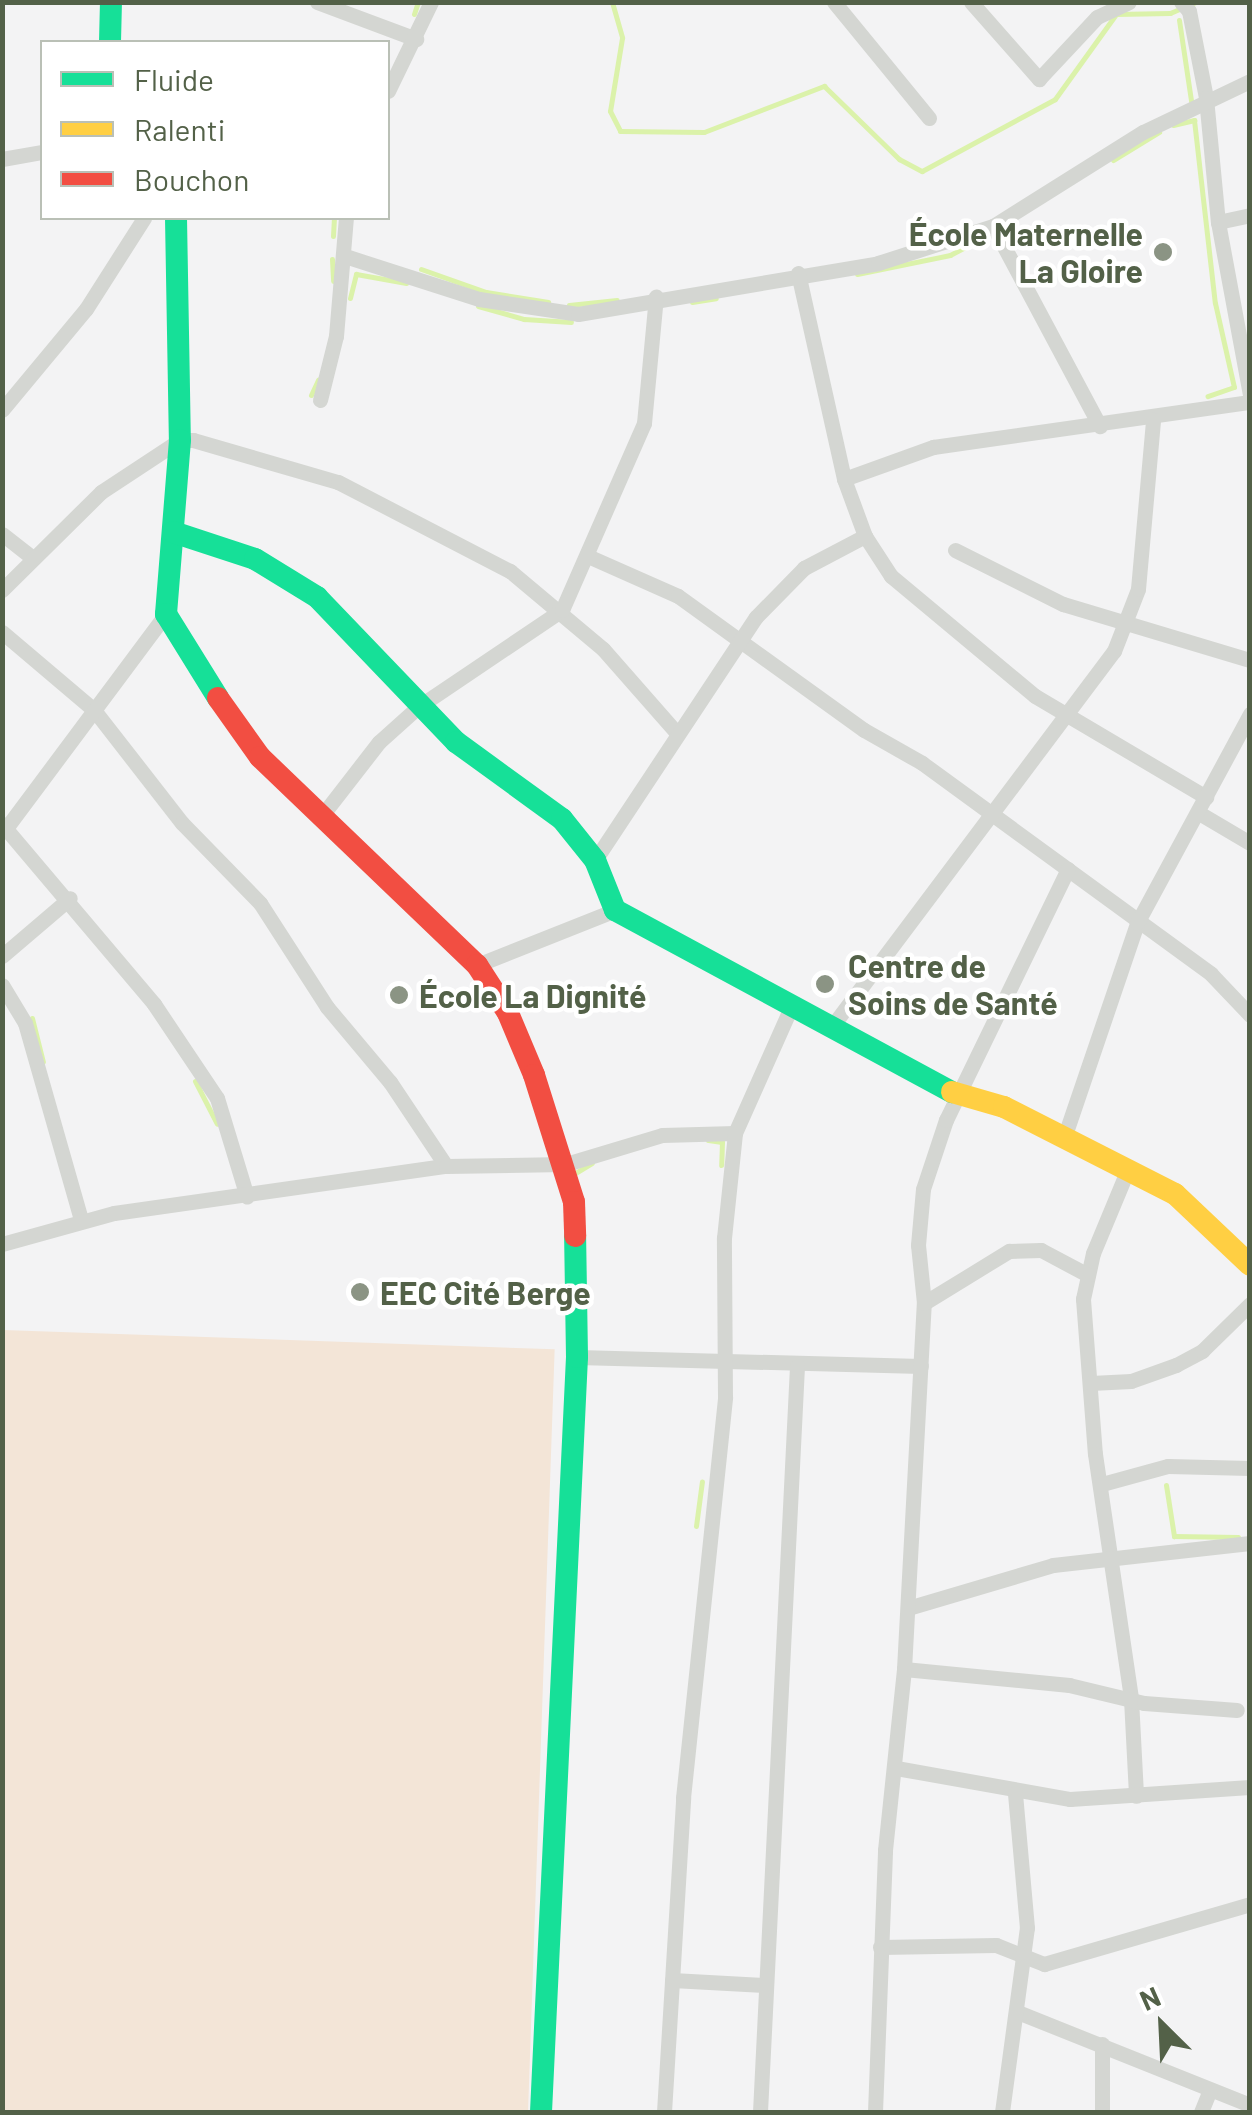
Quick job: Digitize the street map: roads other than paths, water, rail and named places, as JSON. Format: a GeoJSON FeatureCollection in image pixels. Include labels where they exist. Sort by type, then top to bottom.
{"type":"FeatureCollection","features":[{"type":"Feature","properties":{"kind":"main road"},"geometry":{"type":"LineString","coordinates":[[110,40],[111,2]]}},
{"type":"Feature","properties":{"kind":"main road"},"geometry":{"type":"LineString","coordinates":[[176,220],[180,440],[166,614],[230,719],[320,818],[477,965],[508,1012],[566,1164],[574,1202],[577,1358],[541,2112]]}},
{"type":"Feature","properties":{"kind":"main road"},"geometry":{"type":"LineString","coordinates":[[173,532],[255,559],[317,597],[418,707],[456,742],[531,792],[595,860],[615,910],[833,1025],[957,1096],[1004,1107],[1174,1194],[1250,1265]]}},
{"type":"Feature","properties":{"kind":"street"},"geometry":{"type":"LineString","coordinates":[[317,2],[416,39]]}},
{"type":"Feature","properties":{"kind":"street"},"geometry":{"type":"LineString","coordinates":[[390,87],[431,2]]}},
{"type":"Feature","properties":{"kind":"street"},"geometry":{"type":"LineString","coordinates":[[834,2],[928,118]]}},
{"type":"Feature","properties":{"kind":"street"},"geometry":{"type":"LineString","coordinates":[[971,2],[1039,79],[1096,10],[1129,2]]}},
{"type":"Feature","properties":{"kind":"street"},"geometry":{"type":"LineString","coordinates":[[844,480],[933,447],[1153,420],[1250,398],[1218,222],[1206,98],[1189,12],[1182,2]]}},
{"type":"Feature","properties":{"kind":"street"},"geometry":{"type":"LineString","coordinates":[[345,256],[530,311],[578,314],[656,297],[923,253],[993,226],[1206,98],[1250,82]]}},
{"type":"Feature","properties":{"kind":"street"},"geometry":{"type":"LineString","coordinates":[[2,158],[40,152]]}},
{"type":"Feature","properties":{"kind":"street"},"geometry":{"type":"LineString","coordinates":[[1218,222],[1250,216]]}},
{"type":"Feature","properties":{"kind":"street"},"geometry":{"type":"LineString","coordinates":[[2,410],[86,309],[143,220]]}},
{"type":"Feature","properties":{"kind":"street"},"geometry":{"type":"LineString","coordinates":[[320,400],[345,256],[346,220]]}},
{"type":"Feature","properties":{"kind":"street"},"geometry":{"type":"LineString","coordinates":[[993,226],[1100,426]]}},
{"type":"Feature","properties":{"kind":"street"},"geometry":{"type":"LineString","coordinates":[[798,273],[844,480],[865,536],[915,597],[1070,718],[1206,797]]}},
{"type":"Feature","properties":{"kind":"street"},"geometry":{"type":"LineString","coordinates":[[320,818],[378,742],[418,707],[562,610],[590,557],[644,423],[656,297]]}},
{"type":"Feature","properties":{"kind":"street"},"geometry":{"type":"LineString","coordinates":[[833,1025],[989,813],[1070,718],[1126,626],[1138,589],[1153,420]]}},
{"type":"Feature","properties":{"kind":"street"},"geometry":{"type":"LineString","coordinates":[[2,590],[101,492],[180,440],[338,482],[464,543],[562,610],[676,732]]}},
{"type":"Feature","properties":{"kind":"street"},"geometry":{"type":"LineString","coordinates":[[2,534],[33,558]]}},
{"type":"Feature","properties":{"kind":"street"},"geometry":{"type":"LineString","coordinates":[[595,860],[741,638],[804,568],[865,536]]}},
{"type":"Feature","properties":{"kind":"street"},"geometry":{"type":"LineString","coordinates":[[955,550],[1028,590],[1126,626],[1250,660]]}},
{"type":"Feature","properties":{"kind":"street"},"geometry":{"type":"LineString","coordinates":[[590,557],[678,596],[741,638],[1211,974],[1250,1015]]}},
{"type":"Feature","properties":{"kind":"street"},"geometry":{"type":"LineString","coordinates":[[166,614],[4,825],[70,898],[217,1098],[246,1197]]}},
{"type":"Feature","properties":{"kind":"street"},"geometry":{"type":"LineString","coordinates":[[2,632],[94,710],[182,823],[260,902],[327,1007],[390,1082],[446,1166]]}},
{"type":"Feature","properties":{"kind":"street"},"geometry":{"type":"LineString","coordinates":[[1065,1135],[1137,923],[1249,717]]}},
{"type":"Feature","properties":{"kind":"street"},"geometry":{"type":"LineString","coordinates":[[1198,813],[1250,844]]}},
{"type":"Feature","properties":{"kind":"street"},"geometry":{"type":"LineString","coordinates":[[876,2112],[880,1947],[904,1669],[921,1366],[924,1303],[918,1245],[922,1189],[957,1096],[1068,869]]}},
{"type":"Feature","properties":{"kind":"street"},"geometry":{"type":"LineString","coordinates":[[2,956],[70,898]]}},
{"type":"Feature","properties":{"kind":"street"},"geometry":{"type":"LineString","coordinates":[[477,965],[615,910]]}},
{"type":"Feature","properties":{"kind":"street"},"geometry":{"type":"LineString","coordinates":[[2,985],[25,1023],[81,1220]]}},
{"type":"Feature","properties":{"kind":"street"},"geometry":{"type":"LineString","coordinates":[[664,2112],[724,1365],[724,1238],[735,1133],[792,1005]]}},
{"type":"Feature","properties":{"kind":"street"},"geometry":{"type":"LineString","coordinates":[[2,1244],[81,1220],[446,1166],[566,1164],[662,1135],[735,1133]]}},
{"type":"Feature","properties":{"kind":"street"},"geometry":{"type":"LineString","coordinates":[[1128,1170],[1088,1275],[1083,1329],[1131,1699],[1136,1796]]}},
{"type":"Feature","properties":{"kind":"street"},"geometry":{"type":"LineString","coordinates":[[924,1303],[1009,1250],[1041,1250],[1088,1275]]}},
{"type":"Feature","properties":{"kind":"street"},"geometry":{"type":"LineString","coordinates":[[1091,1383],[1131,1380],[1176,1366],[1202,1350],[1250,1304]]}},
{"type":"Feature","properties":{"kind":"street"},"geometry":{"type":"LineString","coordinates":[[577,1358],[724,1365],[921,1366]]}},
{"type":"Feature","properties":{"kind":"street"},"geometry":{"type":"LineString","coordinates":[[760,2112],[797,1366]]}},
{"type":"Feature","properties":{"kind":"street"},"geometry":{"type":"LineString","coordinates":[[1102,1484],[1168,1466],[1250,1468]]}},
{"type":"Feature","properties":{"kind":"street"},"geometry":{"type":"LineString","coordinates":[[908,1608],[1010,1573],[1113,1557],[1250,1543]]}},
{"type":"Feature","properties":{"kind":"street"},"geometry":{"type":"LineString","coordinates":[[904,1669],[1069,1684],[1131,1699],[1237,1710]]}},
{"type":"Feature","properties":{"kind":"street"},"geometry":{"type":"LineString","coordinates":[[896,1768],[1015,1794],[1136,1796],[1250,1787]]}},
{"type":"Feature","properties":{"kind":"street"},"geometry":{"type":"LineString","coordinates":[[1002,2112],[1020,2012],[1024,1959],[1027,1880],[1015,1794]]}},
{"type":"Feature","properties":{"kind":"street"},"geometry":{"type":"LineString","coordinates":[[880,1947],[996,1945],[1024,1959],[1056,1962],[1250,1904]]}},
{"type":"Feature","properties":{"kind":"street"},"geometry":{"type":"LineString","coordinates":[[672,1980],[766,1985]]}},
{"type":"Feature","properties":{"kind":"street"},"geometry":{"type":"LineString","coordinates":[[1020,2012],[1250,2104]]}},
{"type":"Feature","properties":{"kind":"street"},"geometry":{"type":"LineString","coordinates":[[1102,2044],[1102,2112]]}},
{"type":"Feature","properties":{"kind":"street"},"geometry":{"type":"LineString","coordinates":[[1201,2112],[1210,2090]]}},
{"type":"Feature","properties":{"kind":"waterway"},"geometry":{"type":"LineString","coordinates":[[414,14],[418,2]]}},
{"type":"Feature","properties":{"kind":"waterway"},"geometry":{"type":"LineString","coordinates":[[612,2],[622,38],[610,111],[620,131],[704,132],[824,86],[899,159],[922,171],[1055,99],[1116,14],[1170,13],[1196,2]]}},
{"type":"Feature","properties":{"kind":"waterway"},"geometry":{"type":"LineString","coordinates":[[1179,20],[1192,107]]}},
{"type":"Feature","properties":{"kind":"waterway"},"geometry":{"type":"LineString","coordinates":[[1173,125],[1194,120],[1215,303],[1234,387],[1208,396]]}},
{"type":"Feature","properties":{"kind":"waterway"},"geometry":{"type":"LineString","coordinates":[[1113,160],[1159,132]]}},
{"type":"Feature","properties":{"kind":"waterway"},"geometry":{"type":"LineString","coordinates":[[333,236],[334,220]]}},
{"type":"Feature","properties":{"kind":"waterway"},"geometry":{"type":"LineString","coordinates":[[857,274],[950,255],[988,235]]}},
{"type":"Feature","properties":{"kind":"waterway"},"geometry":{"type":"LineString","coordinates":[[332,259],[333,281]]}},
{"type":"Feature","properties":{"kind":"waterway"},"geometry":{"type":"LineString","coordinates":[[421,269],[486,292],[548,302]]}},
{"type":"Feature","properties":{"kind":"waterway"},"geometry":{"type":"LineString","coordinates":[[350,298],[356,274],[406,283]]}},
{"type":"Feature","properties":{"kind":"waterway"},"geometry":{"type":"LineString","coordinates":[[692,302],[716,298]]}},
{"type":"Feature","properties":{"kind":"waterway"},"geometry":{"type":"LineString","coordinates":[[569,305],[617,300]]}},
{"type":"Feature","properties":{"kind":"waterway"},"geometry":{"type":"LineString","coordinates":[[478,306],[524,319],[571,322]]}},
{"type":"Feature","properties":{"kind":"waterway"},"geometry":{"type":"LineString","coordinates":[[311,395],[318,380]]}},
{"type":"Feature","properties":{"kind":"waterway"},"geometry":{"type":"LineString","coordinates":[[32,1018],[43,1062]]}},
{"type":"Feature","properties":{"kind":"waterway"},"geometry":{"type":"LineString","coordinates":[[195,1081],[217,1124]]}},
{"type":"Feature","properties":{"kind":"waterway"},"geometry":{"type":"LineString","coordinates":[[708,1140],[722,1142],[721,1165]]}},
{"type":"Feature","properties":{"kind":"waterway"},"geometry":{"type":"LineString","coordinates":[[572,1175],[592,1163]]}},
{"type":"Feature","properties":{"kind":"waterway"},"geometry":{"type":"LineString","coordinates":[[696,1526],[702,1481]]}},
{"type":"Feature","properties":{"kind":"waterway"},"geometry":{"type":"LineString","coordinates":[[1166,1485],[1174,1536],[1238,1537]]}},
{"type":"Feature","properties":{"kind":"place","name":"École Maternelle La Gloire"},"geometry":{"type":"Point","coordinates":[1163,252]}},
{"type":"Feature","properties":{"kind":"place","name":"Centre de Soins de Santé"},"geometry":{"type":"Point","coordinates":[825,984]}},
{"type":"Feature","properties":{"kind":"place","name":"École La Dignité"},"geometry":{"type":"Point","coordinates":[399,995]}},
{"type":"Feature","properties":{"kind":"place","name":"EEC Cité Berge"},"geometry":{"type":"Point","coordinates":[360,1292]}}]}
